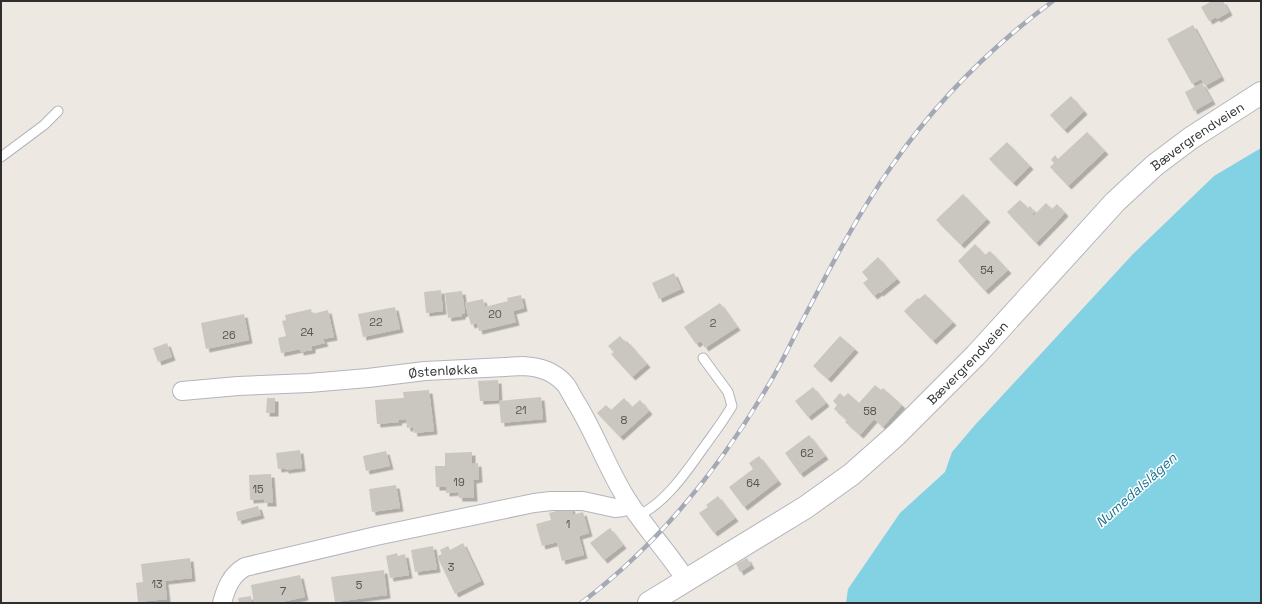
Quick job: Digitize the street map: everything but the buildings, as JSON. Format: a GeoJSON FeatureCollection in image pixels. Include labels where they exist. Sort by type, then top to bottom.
{"type":"FeatureCollection","features":[{"type":"Feature","properties":{"kind":"main road","name":"Bævergrendveien"},"geometry":{"type":"LineString","coordinates":[[649,603],[806,507],[852,474],[877,453],[976,355],[1115,202],[1155,165],[1191,138],[1261,93]]}},
{"type":"Feature","properties":{"kind":"street","name":"Østenløkka"},"geometry":{"type":"LineString","coordinates":[[182,392],[238,386],[309,383],[368,378],[425,371],[523,366],[536,367],[546,370],[556,375],[566,386],[633,509],[678,567],[686,580]]}},
{"type":"Feature","properties":{"kind":"street"},"geometry":{"type":"LineString","coordinates":[[222,603],[229,582],[238,571],[246,567],[376,536],[534,503],[551,501],[583,501],[614,508],[623,507],[633,509]]}},
{"type":"Feature","properties":{"kind":"lane"},"geometry":{"type":"LineString","coordinates":[[1,157],[44,125],[58,111]]}},
{"type":"Feature","properties":{"kind":"lane"},"geometry":{"type":"LineString","coordinates":[[633,509],[651,508],[682,477],[726,417],[732,406],[728,392],[703,358]]}},
{"type":"Feature","properties":{"kind":"water","name":"Numedalslågen"},"geometry":{"type":"Polygon","coordinates":[[[1261,148],[1261,603],[846,603],[848,589],[900,513],[945,472],[952,452],[975,425],[1133,254],[1214,176],[1261,148]]]}},
{"type":"Feature","properties":{"kind":"railway"},"geometry":{"type":"LineString","coordinates":[[581,603],[636,556],[662,530],[709,475],[750,415],[777,370],[853,226],[878,186],[908,143],[945,98],[965,77],[1008,37],[1053,1]]}}]}
